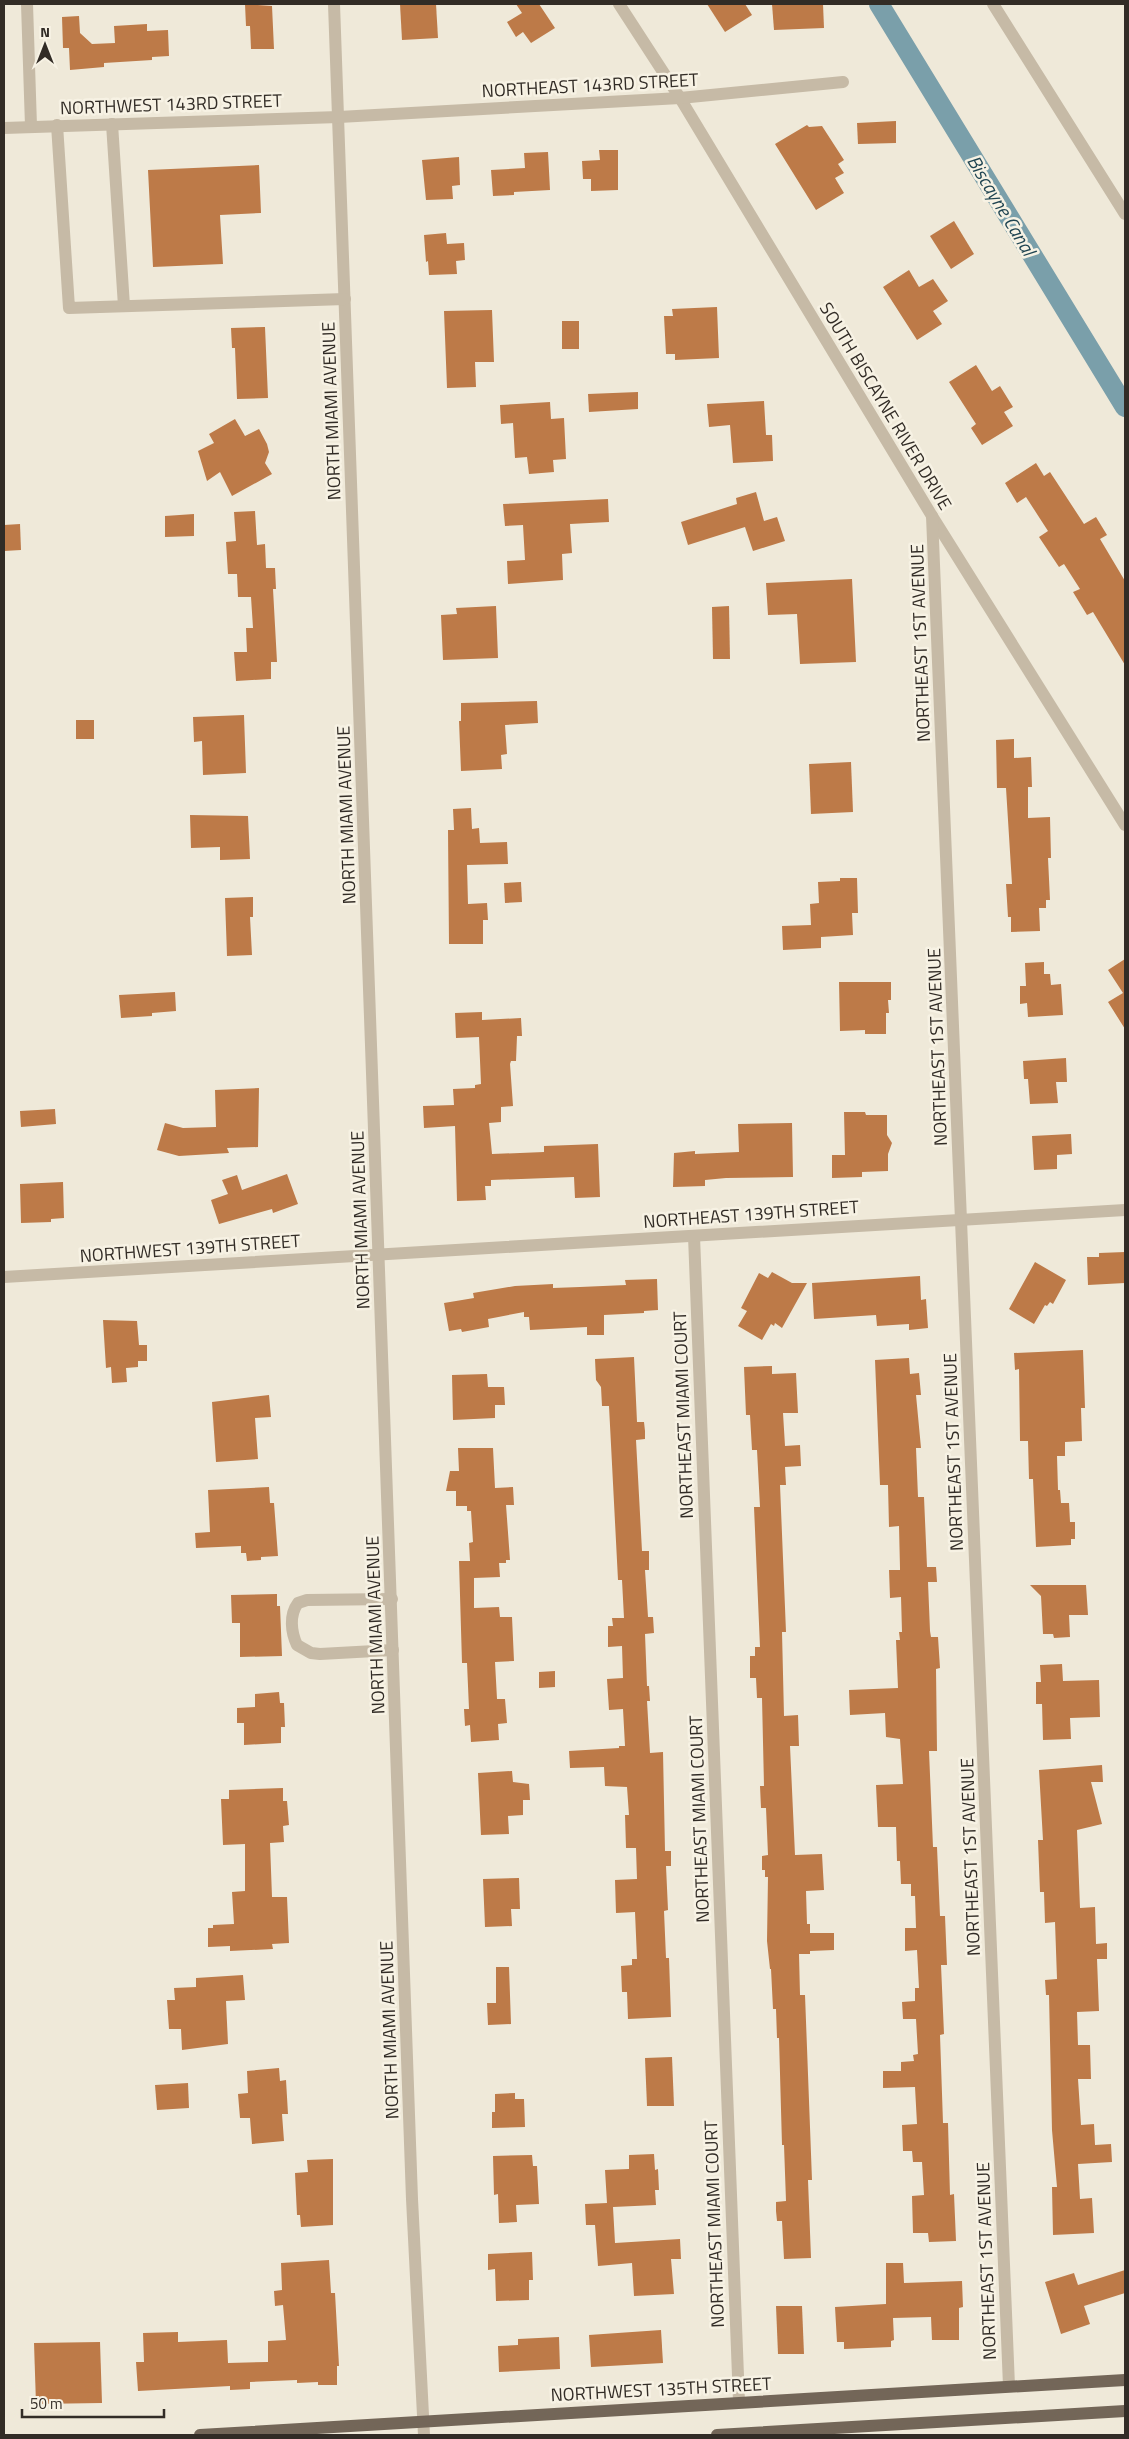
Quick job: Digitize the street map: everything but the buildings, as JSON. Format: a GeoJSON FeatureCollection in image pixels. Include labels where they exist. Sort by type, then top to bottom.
{"type":"FeatureCollection","features":[{"type":"Feature","properties":{"kind":"main road","name":"NORTHWEST 135TH STREET"},"geometry":{"type":"LineString","coordinates":[[200,2435],[244,2434],[424,2421],[1125,2380]]}},
{"type":"Feature","properties":{"kind":"main road"},"geometry":{"type":"LineString","coordinates":[[717,2435],[1125,2411]]}},
{"type":"Feature","properties":{"kind":"street"},"geometry":{"type":"LineString","coordinates":[[27,4],[31,126]]}},
{"type":"Feature","properties":{"kind":"street","name":"NORTH MIAMI AVENUE"},"geometry":{"type":"LineString","coordinates":[[334,4],[412,2199],[424,2435]]}},
{"type":"Feature","properties":{"kind":"street","name":"SOUTH BISCAYNE RIVER DRIVE"},"geometry":{"type":"LineString","coordinates":[[619,4],[680,98],[932,516],[1125,825]]}},
{"type":"Feature","properties":{"kind":"street"},"geometry":{"type":"LineString","coordinates":[[993,4],[1125,214]]}},
{"type":"Feature","properties":{"kind":"street","name":"NORTHEAST 143RD STREET"},"geometry":{"type":"LineString","coordinates":[[339,117],[680,98],[843,82]]}},
{"type":"Feature","properties":{"kind":"street","name":"NORTHWEST 143RD STREET"},"geometry":{"type":"LineString","coordinates":[[4,128],[339,117]]}},
{"type":"Feature","properties":{"kind":"street"},"geometry":{"type":"LineString","coordinates":[[112,124],[124,306]]}},
{"type":"Feature","properties":{"kind":"street"},"geometry":{"type":"LineString","coordinates":[[57,125],[69,308],[345,299]]}},
{"type":"Feature","properties":{"kind":"street","name":"NORTHEAST 1ST AVENUE"},"geometry":{"type":"LineString","coordinates":[[932,516],[1009,2386]]}},
{"type":"Feature","properties":{"kind":"street","name":"NORTHEAST 139TH STREET"},"geometry":{"type":"LineString","coordinates":[[379,1254],[1125,1210]]}},
{"type":"Feature","properties":{"kind":"street","name":"NORTHEAST MIAMI COURT"},"geometry":{"type":"LineString","coordinates":[[694,1236],[739,2402]]}},
{"type":"Feature","properties":{"kind":"street","name":"NORTHWEST 139TH STREET"},"geometry":{"type":"LineString","coordinates":[[4,1277],[379,1254]]}},
{"type":"Feature","properties":{"kind":"street"},"geometry":{"type":"LineString","coordinates":[[392,1599],[307,1600],[298,1602],[294,1608],[293,1629],[297,1645],[311,1654],[393,1650]]}},
{"type":"Feature","properties":{"kind":"waterway","name":"Biscayne Canal"},"geometry":{"type":"LineString","coordinates":[[879,4],[1125,407]]}}]}
